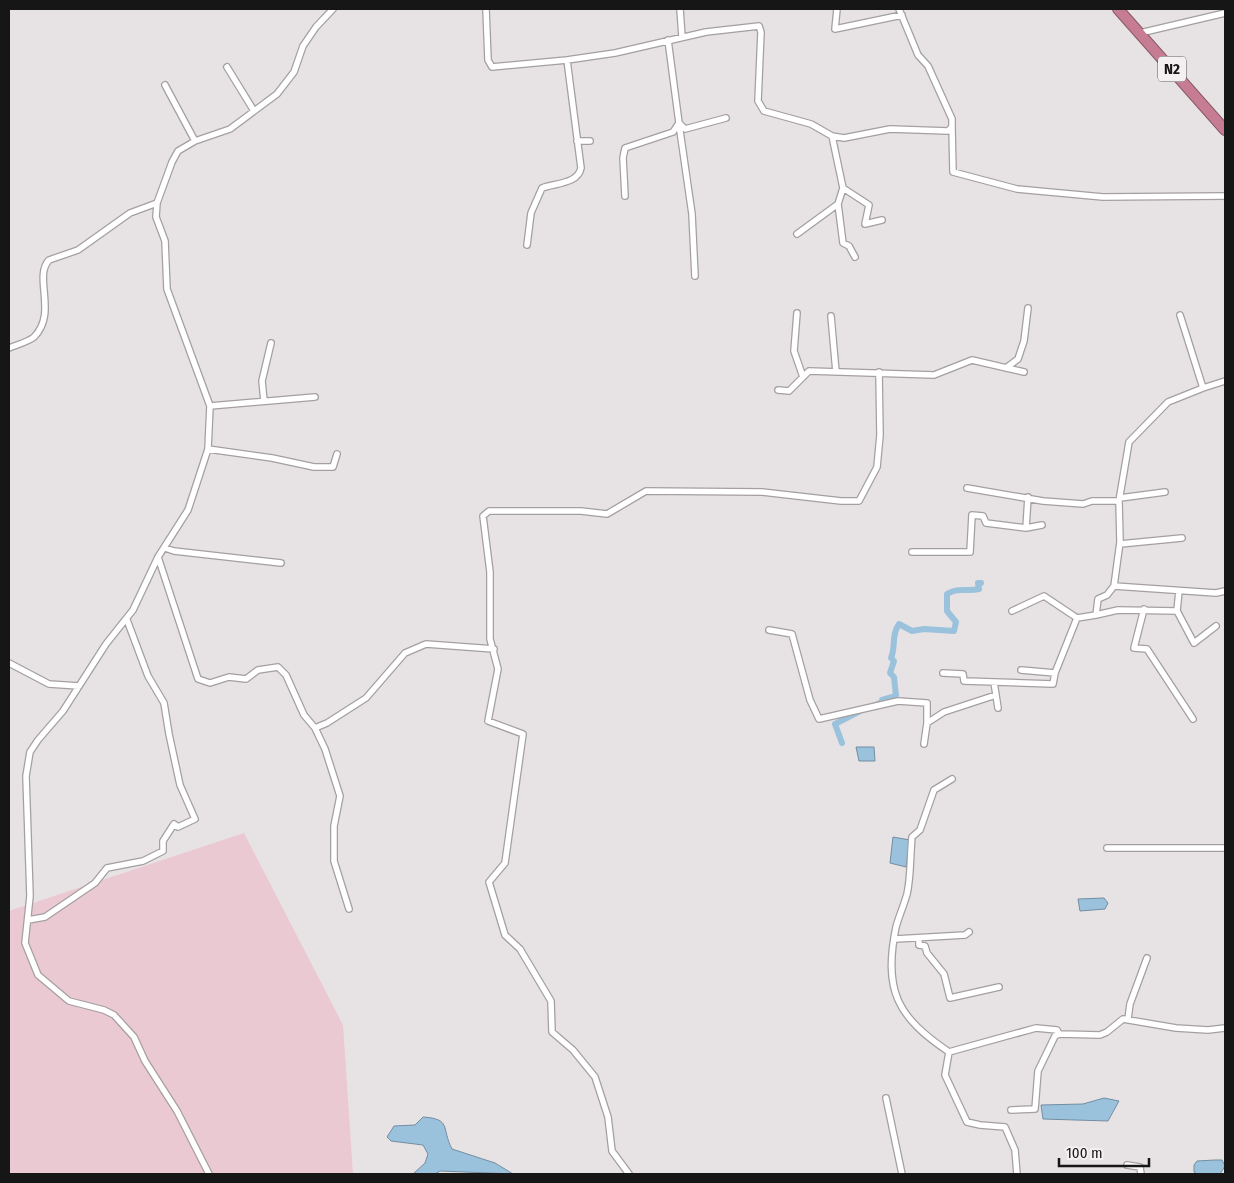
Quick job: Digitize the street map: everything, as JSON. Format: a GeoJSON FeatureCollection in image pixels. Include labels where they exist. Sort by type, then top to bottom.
{"type":"FeatureCollection","features":[{"type":"Feature","properties":{"kind":"highway","name":"N2"},"geometry":{"type":"LineString","coordinates":[[1118,9],[1225,130]]}},
{"type":"Feature","properties":{"kind":"street"},"geometry":{"type":"LineString","coordinates":[[209,1174],[177,1111],[145,1061],[134,1036],[114,1015],[104,1010],[69,1001],[38,975],[25,943],[30,896],[26,776],[30,752],[79,686],[106,644],[127,620],[133,610],[158,557],[188,510],[208,449],[210,406],[167,289],[165,241],[156,217],[157,203],[178,152],[195,141],[230,129],[277,94],[294,72],[304,46],[316,27],[333,9]]}},
{"type":"Feature","properties":{"kind":"street"},"geometry":{"type":"LineString","coordinates":[[486,9],[488,60],[492,67],[567,60],[615,53],[682,37],[759,26],[761,32],[758,101],[764,111],[811,124],[832,136],[844,138],[890,130],[948,131],[952,127]]}},
{"type":"Feature","properties":{"kind":"street"},"geometry":{"type":"LineString","coordinates":[[680,9],[682,37]]}},
{"type":"Feature","properties":{"kind":"street"},"geometry":{"type":"LineString","coordinates":[[838,9],[835,30],[901,12],[918,55],[928,66],[952,119],[952,172],[1017,189],[1102,197],[1225,196]]}},
{"type":"Feature","properties":{"kind":"street"},"geometry":{"type":"LineString","coordinates":[[1140,33],[1225,13]]}},
{"type":"Feature","properties":{"kind":"street"},"geometry":{"type":"LineString","coordinates":[[668,40],[689,191],[696,276]]}},
{"type":"Feature","properties":{"kind":"street"},"geometry":{"type":"LineString","coordinates":[[527,245],[530,213],[542,188],[574,179],[580,175],[581,168],[567,60]]}},
{"type":"Feature","properties":{"kind":"street"},"geometry":{"type":"LineString","coordinates":[[227,67],[254,111]]}},
{"type":"Feature","properties":{"kind":"street"},"geometry":{"type":"LineString","coordinates":[[165,85],[195,141]]}},
{"type":"Feature","properties":{"kind":"street"},"geometry":{"type":"LineString","coordinates":[[679,123],[685,129],[726,118]]}},
{"type":"Feature","properties":{"kind":"street"},"geometry":{"type":"LineString","coordinates":[[625,196],[623,158],[625,148],[673,132],[679,123]]}},
{"type":"Feature","properties":{"kind":"street"},"geometry":{"type":"LineString","coordinates":[[832,136],[843,188],[838,204],[843,243],[849,246],[855,256]]}},
{"type":"Feature","properties":{"kind":"street"},"geometry":{"type":"LineString","coordinates":[[577,141],[590,141]]}},
{"type":"Feature","properties":{"kind":"street"},"geometry":{"type":"LineString","coordinates":[[843,188],[869,205],[865,224],[882,220]]}},
{"type":"Feature","properties":{"kind":"street"},"geometry":{"type":"LineString","coordinates":[[9,348],[34,336],[45,316],[46,300],[42,272],[49,260],[78,250],[130,213],[157,203]]}},
{"type":"Feature","properties":{"kind":"street"},"geometry":{"type":"LineString","coordinates":[[797,234],[838,204]]}},
{"type":"Feature","properties":{"kind":"street"},"geometry":{"type":"LineString","coordinates":[[1006,368],[1018,359],[1024,341],[1028,308]]}},
{"type":"Feature","properties":{"kind":"street"},"geometry":{"type":"LineString","coordinates":[[797,313],[794,351],[803,377]]}},
{"type":"Feature","properties":{"kind":"street"},"geometry":{"type":"LineString","coordinates":[[1180,315],[1203,388]]}},
{"type":"Feature","properties":{"kind":"street"},"geometry":{"type":"LineString","coordinates":[[831,316],[836,372]]}},
{"type":"Feature","properties":{"kind":"street"},"geometry":{"type":"LineString","coordinates":[[264,401],[262,381],[271,343]]}},
{"type":"Feature","properties":{"kind":"street"},"geometry":{"type":"LineString","coordinates":[[778,390],[789,391],[809,371],[934,375],[972,360],[1024,372]]}},
{"type":"Feature","properties":{"kind":"street"},"geometry":{"type":"LineString","coordinates":[[629,1174],[612,1152],[608,1117],[595,1077],[573,1050],[552,1032],[551,1000],[520,949],[505,935],[489,882],[505,863],[523,734],[488,721],[498,669],[490,639],[490,572],[483,516],[488,511],[581,511],[607,514],[646,490],[762,492],[841,501],[859,501],[877,467],[880,435],[879,372]]}},
{"type":"Feature","properties":{"kind":"street"},"geometry":{"type":"LineString","coordinates":[[1096,615],[1098,599],[1107,595],[1114,586],[1120,544],[1120,500],[1129,442],[1168,402],[1225,381]]}},
{"type":"Feature","properties":{"kind":"street"},"geometry":{"type":"LineString","coordinates":[[210,406],[314,397]]}},
{"type":"Feature","properties":{"kind":"street"},"geometry":{"type":"LineString","coordinates":[[208,449],[314,466],[333,467],[338,454]]}},
{"type":"Feature","properties":{"kind":"street"},"geometry":{"type":"LineString","coordinates":[[967,488],[1083,504],[1092,501],[1120,500],[1165,492]]}},
{"type":"Feature","properties":{"kind":"street"},"geometry":{"type":"LineString","coordinates":[[1026,528],[1028,497]]}},
{"type":"Feature","properties":{"kind":"street"},"geometry":{"type":"LineString","coordinates":[[912,552],[970,552],[972,516],[983,516],[986,523],[1026,528],[1042,525]]}},
{"type":"Feature","properties":{"kind":"street"},"geometry":{"type":"LineString","coordinates":[[1120,544],[1182,538]]}},
{"type":"Feature","properties":{"kind":"street"},"geometry":{"type":"LineString","coordinates":[[165,548],[174,552],[281,563]]}},
{"type":"Feature","properties":{"kind":"street"},"geometry":{"type":"LineString","coordinates":[[158,557],[198,680],[210,683],[229,677],[246,679],[258,670],[278,666],[286,675],[304,715],[314,728],[325,749],[340,796],[334,826],[334,861],[349,909]]}},
{"type":"Feature","properties":{"kind":"street"},"geometry":{"type":"LineString","coordinates":[[1114,586],[1225,592]]}},
{"type":"Feature","properties":{"kind":"street"},"geometry":{"type":"LineString","coordinates":[[1179,591],[1178,611],[1194,642],[1216,626]]}},
{"type":"Feature","properties":{"kind":"street"},"geometry":{"type":"LineString","coordinates":[[1012,611],[1044,596],[1077,618],[1118,610],[1178,611]]}},
{"type":"Feature","properties":{"kind":"street"},"geometry":{"type":"LineString","coordinates":[[1144,609],[1134,648],[1147,649],[1193,719]]}},
{"type":"Feature","properties":{"kind":"street"},"geometry":{"type":"LineString","coordinates":[[943,673],[963,674],[964,681],[1052,684],[1077,618]]}},
{"type":"Feature","properties":{"kind":"street"},"geometry":{"type":"LineString","coordinates":[[28,920],[45,917],[95,883],[107,868],[143,861],[163,851],[163,841],[174,824],[178,827],[194,819],[180,785],[168,734],[164,703],[148,676],[127,620]]}},
{"type":"Feature","properties":{"kind":"street"},"geometry":{"type":"LineString","coordinates":[[769,630],[792,634],[810,700],[819,719],[898,701],[927,703],[924,744]]}},
{"type":"Feature","properties":{"kind":"street"},"geometry":{"type":"LineString","coordinates":[[314,728],[327,723],[366,698],[405,653],[426,644],[494,649]]}},
{"type":"Feature","properties":{"kind":"street"},"geometry":{"type":"LineString","coordinates":[[9,663],[49,684],[79,686]]}},
{"type":"Feature","properties":{"kind":"street"},"geometry":{"type":"LineString","coordinates":[[1021,670],[1055,673]]}},
{"type":"Feature","properties":{"kind":"street"},"geometry":{"type":"LineString","coordinates":[[994,682],[998,708]]}},
{"type":"Feature","properties":{"kind":"street"},"geometry":{"type":"LineString","coordinates":[[926,723],[944,712],[996,695]]}},
{"type":"Feature","properties":{"kind":"street"},"geometry":{"type":"LineString","coordinates":[[949,1052],[923,1034],[903,1010],[894,993],[891,980],[896,927],[907,893],[912,837],[920,830],[934,790],[952,779]]}},
{"type":"Feature","properties":{"kind":"street"},"geometry":{"type":"LineString","coordinates":[[1106,848],[1225,848]]}},
{"type":"Feature","properties":{"kind":"street"},"geometry":{"type":"LineString","coordinates":[[895,939],[965,935],[969,932]]}},
{"type":"Feature","properties":{"kind":"street"},"geometry":{"type":"LineString","coordinates":[[919,938],[919,945],[925,946],[927,953],[944,974],[950,998],[999,987]]}},
{"type":"Feature","properties":{"kind":"street"},"geometry":{"type":"LineString","coordinates":[[1128,1019],[1130,1004],[1147,958]]}},
{"type":"Feature","properties":{"kind":"street"},"geometry":{"type":"LineString","coordinates":[[1011,1110],[1035,1109],[1038,1071],[1056,1036],[1059,1034],[1100,1034],[1107,1032],[1119,1020],[1128,1019],[1176,1028],[1208,1030],[1225,1028]]}},
{"type":"Feature","properties":{"kind":"street"},"geometry":{"type":"LineString","coordinates":[[949,1052],[1036,1028],[1057,1030],[1059,1034]]}},
{"type":"Feature","properties":{"kind":"street"},"geometry":{"type":"LineString","coordinates":[[949,1052],[945,1075],[967,1122],[1005,1127],[1016,1150],[1017,1174]]}},
{"type":"Feature","properties":{"kind":"street"},"geometry":{"type":"LineString","coordinates":[[886,1098],[902,1174]]}},
{"type":"Feature","properties":{"kind":"street"},"geometry":{"type":"LineString","coordinates":[[1127,1165],[1140,1167],[1141,1174]]}},
{"type":"Feature","properties":{"kind":"shaded area"},"geometry":{"type":"Polygon","coordinates":[[[244,833],[343,1025],[353,1174],[9,1174],[9,911],[244,833]]]}},
{"type":"Feature","properties":{"kind":"water"},"geometry":{"type":"Polygon","coordinates":[[[856,747],[874,747],[875,761],[859,761],[856,747]]]}},
{"type":"Feature","properties":{"kind":"water"},"geometry":{"type":"Polygon","coordinates":[[[893,837],[910,840],[906,867],[890,863],[893,837]]]}},
{"type":"Feature","properties":{"kind":"water"},"geometry":{"type":"Polygon","coordinates":[[[1104,898],[1108,903],[1105,909],[1080,911],[1078,899],[1104,898]]]}},
{"type":"Feature","properties":{"kind":"water"},"geometry":{"type":"Polygon","coordinates":[[[1104,1098],[1119,1101],[1108,1121],[1043,1119],[1041,1105],[1083,1104],[1104,1098]]]}},
{"type":"Feature","properties":{"kind":"water"},"geometry":{"type":"Polygon","coordinates":[[[423,1117],[442,1122],[452,1149],[495,1163],[513,1174],[440,1171],[435,1174],[413,1174],[425,1163],[428,1154],[423,1145],[391,1141],[387,1137],[394,1126],[415,1125],[423,1117]]]}},
{"type":"Feature","properties":{"kind":"water"},"geometry":{"type":"Polygon","coordinates":[[[1222,1160],[1225,1166],[1220,1174],[1197,1174],[1194,1172],[1194,1165],[1197,1161],[1222,1160]]]}},
{"type":"Feature","properties":{"kind":"waterway"},"geometry":{"type":"LineString","coordinates":[[874,706],[882,702],[882,700],[896,696],[894,677],[890,673],[894,661],[891,658],[894,637],[899,624],[912,631],[924,629],[954,631],[956,622],[947,611],[947,594],[959,590],[979,589],[978,583],[981,583]]}},
{"type":"Feature","properties":{"kind":"waterway"},"geometry":{"type":"LineString","coordinates":[[842,743],[835,724],[860,711]]}}]}
